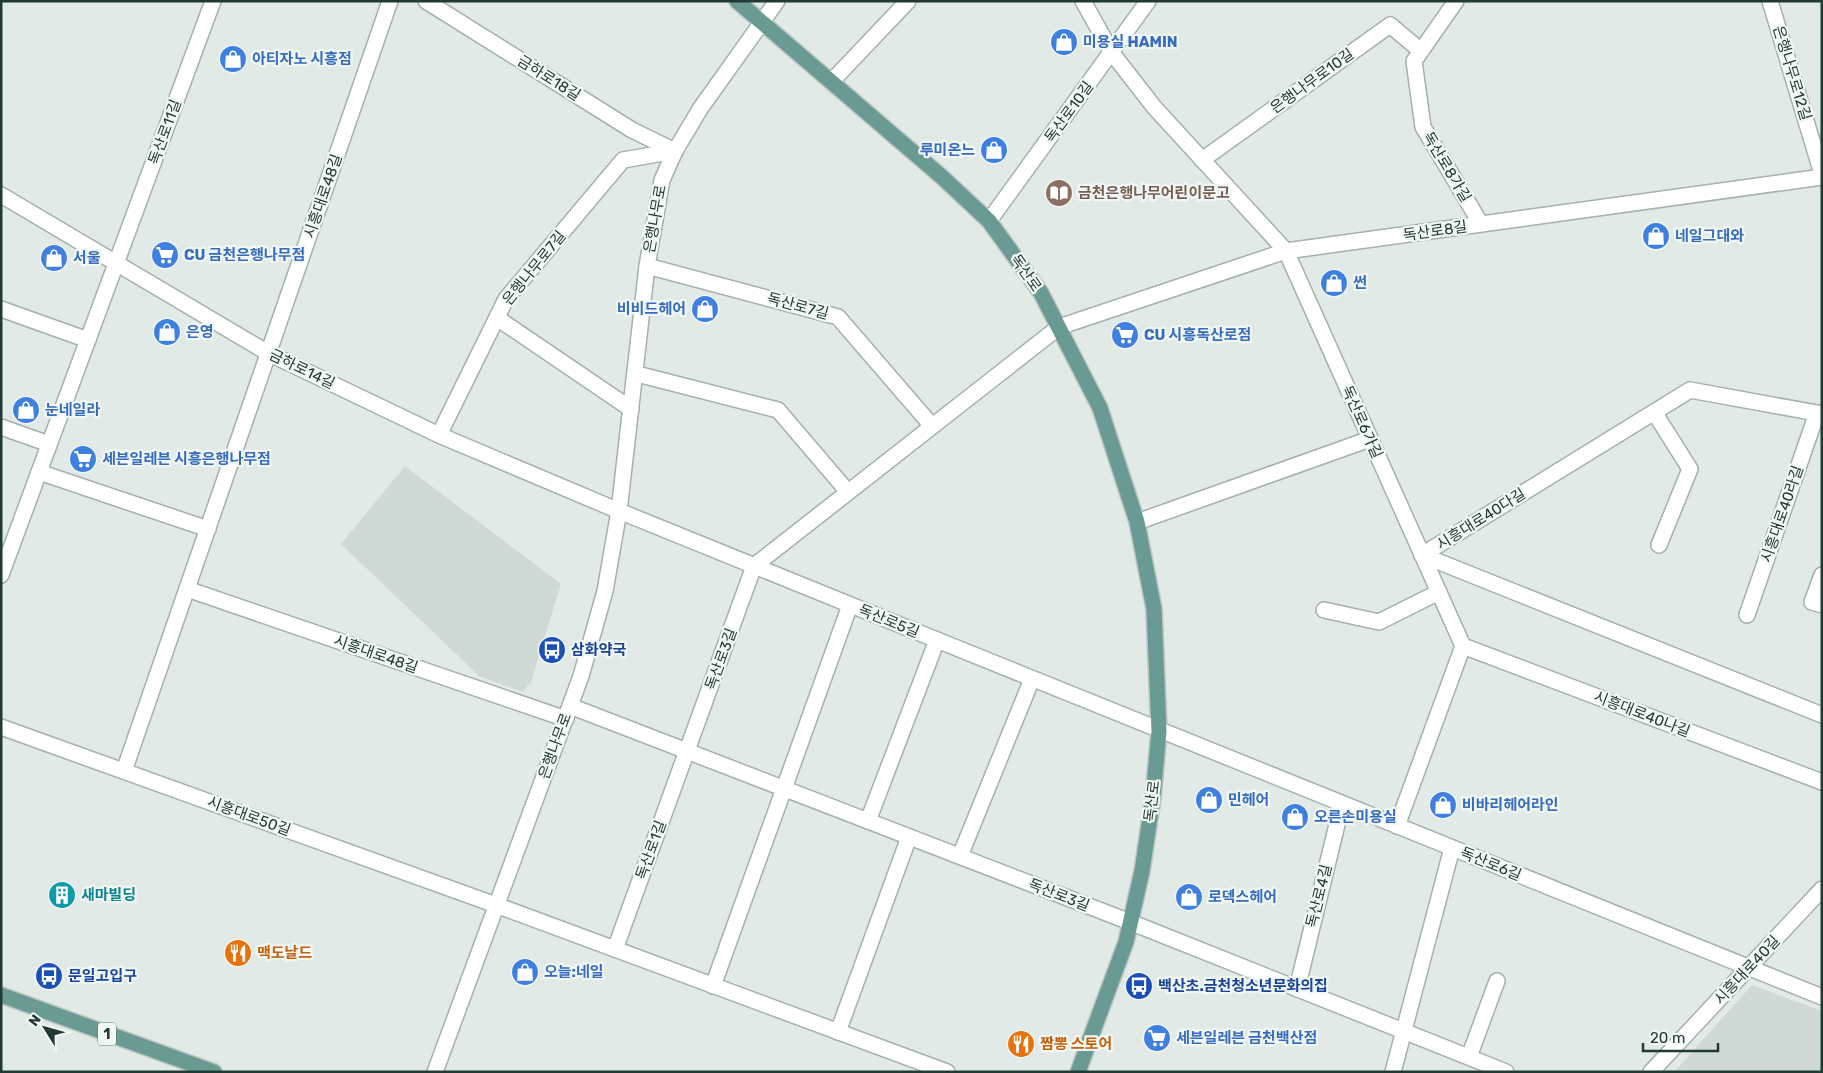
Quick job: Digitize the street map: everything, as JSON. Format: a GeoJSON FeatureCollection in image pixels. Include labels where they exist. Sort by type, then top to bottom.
{"type":"FeatureCollection","features":[{"type":"Feature","properties":{"kind":"main road","name":"독산로"},"geometry":{"type":"LineString","coordinates":[[737,1],[832,81],[989,221],[1041,293],[1100,408],[1137,522],[1154,609],[1159,731],[1153,798],[1142,872],[1126,942],[1078,1072]]}},
{"type":"Feature","properties":{"kind":"main road","name":"1"},"geometry":{"type":"LineString","coordinates":[[1,995],[214,1072]]}},
{"type":"Feature","properties":{"kind":"street","name":"독산로11길"},"geometry":{"type":"LineString","coordinates":[[116,263],[213,1]]}},
{"type":"Feature","properties":{"kind":"street","name":"시흥대로48길"},"geometry":{"type":"LineString","coordinates":[[124,771],[390,1]]}},
{"type":"Feature","properties":{"kind":"street","name":"금하로18길"},"geometry":{"type":"LineString","coordinates":[[426,1],[632,130],[675,151]]}},
{"type":"Feature","properties":{"kind":"street","name":"은행나무로"},"geometry":{"type":"LineString","coordinates":[[435,1072],[581,676],[605,592],[619,511],[647,266],[658,194],[662,180],[675,151],[700,109],[776,1]]}},
{"type":"Feature","properties":{"kind":"street"},"geometry":{"type":"LineString","coordinates":[[832,81],[908,1]]}},
{"type":"Feature","properties":{"kind":"street"},"geometry":{"type":"LineString","coordinates":[[1083,1],[1112,53],[1154,108],[1286,252]]}},
{"type":"Feature","properties":{"kind":"street","name":"독산로10길"},"geometry":{"type":"LineString","coordinates":[[989,221],[1148,1]]}},
{"type":"Feature","properties":{"kind":"street","name":"독산로8가길"},"geometry":{"type":"LineString","coordinates":[[1456,1],[1414,62],[1424,127],[1481,224]]}},
{"type":"Feature","properties":{"kind":"street","name":"은행나무로12길"},"geometry":{"type":"LineString","coordinates":[[1770,1],[1822,176]]}},
{"type":"Feature","properties":{"kind":"street","name":"은행나무로10길"},"geometry":{"type":"LineString","coordinates":[[1202,160],[1390,25],[1421,51]]}},
{"type":"Feature","properties":{"kind":"street","name":"은행나무로7길"},"geometry":{"type":"LineString","coordinates":[[440,435],[506,300],[623,160],[675,151]]}},
{"type":"Feature","properties":{"kind":"street","name":"독산로8길"},"geometry":{"type":"LineString","coordinates":[[1059,328],[1286,252],[1822,176]]}},
{"type":"Feature","properties":{"kind":"street","name":"금하로14길"},"geometry":{"type":"LineString","coordinates":[[1,195],[268,353],[440,435],[619,511]]}},
{"type":"Feature","properties":{"kind":"street","name":"독산로6가길"},"geometry":{"type":"LineString","coordinates":[[1286,252],[1463,646]]}},
{"type":"Feature","properties":{"kind":"street"},"geometry":{"type":"LineString","coordinates":[[1,575],[7,542],[39,472],[116,263]]}},
{"type":"Feature","properties":{"kind":"street","name":"독산로7길"},"geometry":{"type":"LineString","coordinates":[[647,266],[838,317],[932,426]]}},
{"type":"Feature","properties":{"kind":"street"},"geometry":{"type":"LineString","coordinates":[[1,309],[88,340]]}},
{"type":"Feature","properties":{"kind":"street"},"geometry":{"type":"LineString","coordinates":[[497,318],[631,409]]}},
{"type":"Feature","properties":{"kind":"street"},"geometry":{"type":"LineString","coordinates":[[754,566],[1059,328]]}},
{"type":"Feature","properties":{"kind":"street"},"geometry":{"type":"LineString","coordinates":[[636,374],[778,410],[848,492]]}},
{"type":"Feature","properties":{"kind":"street","name":"시흥대로40다길"},"geometry":{"type":"LineString","coordinates":[[1422,555],[1690,390],[1820,414]]}},
{"type":"Feature","properties":{"kind":"street"},"geometry":{"type":"LineString","coordinates":[[1654,412],[1690,469],[1659,544]]}},
{"type":"Feature","properties":{"kind":"street","name":"시흥대로40라길"},"geometry":{"type":"LineString","coordinates":[[1747,615],[1820,414]]}},
{"type":"Feature","properties":{"kind":"street"},"geometry":{"type":"LineString","coordinates":[[1,427],[49,444]]}},
{"type":"Feature","properties":{"kind":"street"},"geometry":{"type":"LineString","coordinates":[[1137,522],[1370,439]]}},
{"type":"Feature","properties":{"kind":"street"},"geometry":{"type":"LineString","coordinates":[[39,472],[208,529]]}},
{"type":"Feature","properties":{"kind":"street","name":"독산로5길"},"geometry":{"type":"LineString","coordinates":[[619,511],[1159,731]]}},
{"type":"Feature","properties":{"kind":"street","name":"시흥대로40다길"},"geometry":{"type":"LineString","coordinates":[[1422,555],[1822,715]]}},
{"type":"Feature","properties":{"kind":"street","name":"독산로3길"},"geometry":{"type":"LineString","coordinates":[[688,752],[754,566]]}},
{"type":"Feature","properties":{"kind":"street"},"geometry":{"type":"LineString","coordinates":[[1822,575],[1812,602],[1822,605]]}},
{"type":"Feature","properties":{"kind":"street","name":"시흥대로48길"},"geometry":{"type":"LineString","coordinates":[[187,589],[568,712]]}},
{"type":"Feature","properties":{"kind":"street"},"geometry":{"type":"LineString","coordinates":[[1324,610],[1379,622],[1439,592]]}},
{"type":"Feature","properties":{"kind":"street"},"geometry":{"type":"LineString","coordinates":[[713,986],[850,605]]}},
{"type":"Feature","properties":{"kind":"street"},"geometry":{"type":"LineString","coordinates":[[868,821],[937,640]]}},
{"type":"Feature","properties":{"kind":"street"},"geometry":{"type":"LineString","coordinates":[[1396,826],[1463,646]]}},
{"type":"Feature","properties":{"kind":"street","name":"시흥대로40나길"},"geometry":{"type":"LineString","coordinates":[[1463,646],[1822,782]]}},
{"type":"Feature","properties":{"kind":"street"},"geometry":{"type":"LineString","coordinates":[[960,856],[1032,679]]}},
{"type":"Feature","properties":{"kind":"street","name":"독산로3길"},"geometry":{"type":"LineString","coordinates":[[568,712],[688,752],[1130,922]]}},
{"type":"Feature","properties":{"kind":"street","name":"시흥대로50길"},"geometry":{"type":"LineString","coordinates":[[1,727],[496,905]]}},
{"type":"Feature","properties":{"kind":"street","name":"독산로6길"},"geometry":{"type":"LineString","coordinates":[[1159,731],[1822,997]]}},
{"type":"Feature","properties":{"kind":"street","name":"독산로1길"},"geometry":{"type":"LineString","coordinates":[[615,949],[688,752]]}},
{"type":"Feature","properties":{"kind":"street","name":"독산로4길"},"geometry":{"type":"LineString","coordinates":[[1297,989],[1342,804]]}},
{"type":"Feature","properties":{"kind":"street"},"geometry":{"type":"LineString","coordinates":[[838,1032],[909,837]]}},
{"type":"Feature","properties":{"kind":"street"},"geometry":{"type":"LineString","coordinates":[[1393,1072],[1452,848]]}},
{"type":"Feature","properties":{"kind":"street","name":"시흥대로40길"},"geometry":{"type":"LineString","coordinates":[[1651,1072],[1822,889]]}},
{"type":"Feature","properties":{"kind":"street"},"geometry":{"type":"LineString","coordinates":[[496,905],[947,1072]]}},
{"type":"Feature","properties":{"kind":"street"},"geometry":{"type":"LineString","coordinates":[[1130,922],[1506,1072]]}},
{"type":"Feature","properties":{"kind":"street"},"geometry":{"type":"LineString","coordinates":[[1469,1057],[1497,981]]}},
{"type":"Feature","properties":{"kind":"shaded area"},"geometry":{"type":"Polygon","coordinates":[[[405,466],[561,584],[531,682],[523,692],[479,676],[341,544],[405,466]]]}},
{"type":"Feature","properties":{"kind":"shaded area"},"geometry":{"type":"Polygon","coordinates":[[[1752,985],[1822,1011],[1822,1072],[1674,1072],[1752,985]]]}},
{"type":"Feature","properties":{"kind":"place","name":"미용실 HAMIN"},"geometry":{"type":"Point","coordinates":[1064,42]}},
{"type":"Feature","properties":{"kind":"place","name":"아티자노 시흥점"},"geometry":{"type":"Point","coordinates":[233,59]}},
{"type":"Feature","properties":{"kind":"place","name":"루미온느"},"geometry":{"type":"Point","coordinates":[994,150]}},
{"type":"Feature","properties":{"kind":"place","name":"금천은행나무어린이문고"},"geometry":{"type":"Point","coordinates":[1059,193]}},
{"type":"Feature","properties":{"kind":"place","name":"네일그대와"},"geometry":{"type":"Point","coordinates":[1656,236]}},
{"type":"Feature","properties":{"kind":"place","name":"CU 금천은행나무점"},"geometry":{"type":"Point","coordinates":[165,255]}},
{"type":"Feature","properties":{"kind":"place","name":"서울"},"geometry":{"type":"Point","coordinates":[54,258]}},
{"type":"Feature","properties":{"kind":"place","name":"썬"},"geometry":{"type":"Point","coordinates":[1334,283]}},
{"type":"Feature","properties":{"kind":"place","name":"비비드헤어"},"geometry":{"type":"Point","coordinates":[705,309]}},
{"type":"Feature","properties":{"kind":"place","name":"은영"},"geometry":{"type":"Point","coordinates":[167,332]}},
{"type":"Feature","properties":{"kind":"place","name":"CU 시흥독산로점"},"geometry":{"type":"Point","coordinates":[1125,335]}},
{"type":"Feature","properties":{"kind":"place","name":"눈네일라"},"geometry":{"type":"Point","coordinates":[26,410]}},
{"type":"Feature","properties":{"kind":"place","name":"세븐일레븐 시흥은행나무점"},"geometry":{"type":"Point","coordinates":[83,459]}},
{"type":"Feature","properties":{"kind":"place","name":"삼화약국"},"geometry":{"type":"Point","coordinates":[552,650]}},
{"type":"Feature","properties":{"kind":"place","name":"민헤어"},"geometry":{"type":"Point","coordinates":[1209,800]}},
{"type":"Feature","properties":{"kind":"place","name":"비바리헤어라인"},"geometry":{"type":"Point","coordinates":[1443,805]}},
{"type":"Feature","properties":{"kind":"place","name":"오른손미용실"},"geometry":{"type":"Point","coordinates":[1295,817]}},
{"type":"Feature","properties":{"kind":"place","name":"새마빌딩"},"geometry":{"type":"Point","coordinates":[62,895]}},
{"type":"Feature","properties":{"kind":"place","name":"로덱스헤어"},"geometry":{"type":"Point","coordinates":[1189,897]}},
{"type":"Feature","properties":{"kind":"place","name":"맥도날드"},"geometry":{"type":"Point","coordinates":[238,953]}},
{"type":"Feature","properties":{"kind":"place","name":"오늘:네일"},"geometry":{"type":"Point","coordinates":[525,972]}},
{"type":"Feature","properties":{"kind":"place","name":"문일고입구"},"geometry":{"type":"Point","coordinates":[49,976]}},
{"type":"Feature","properties":{"kind":"place","name":"백산초.금천청소년문화의집"},"geometry":{"type":"Point","coordinates":[1139,986]}},
{"type":"Feature","properties":{"kind":"place","name":"세븐일레븐 금천백산점"},"geometry":{"type":"Point","coordinates":[1157,1038]}},
{"type":"Feature","properties":{"kind":"place","name":"짬뽕 스토어"},"geometry":{"type":"Point","coordinates":[1021,1044]}}]}
